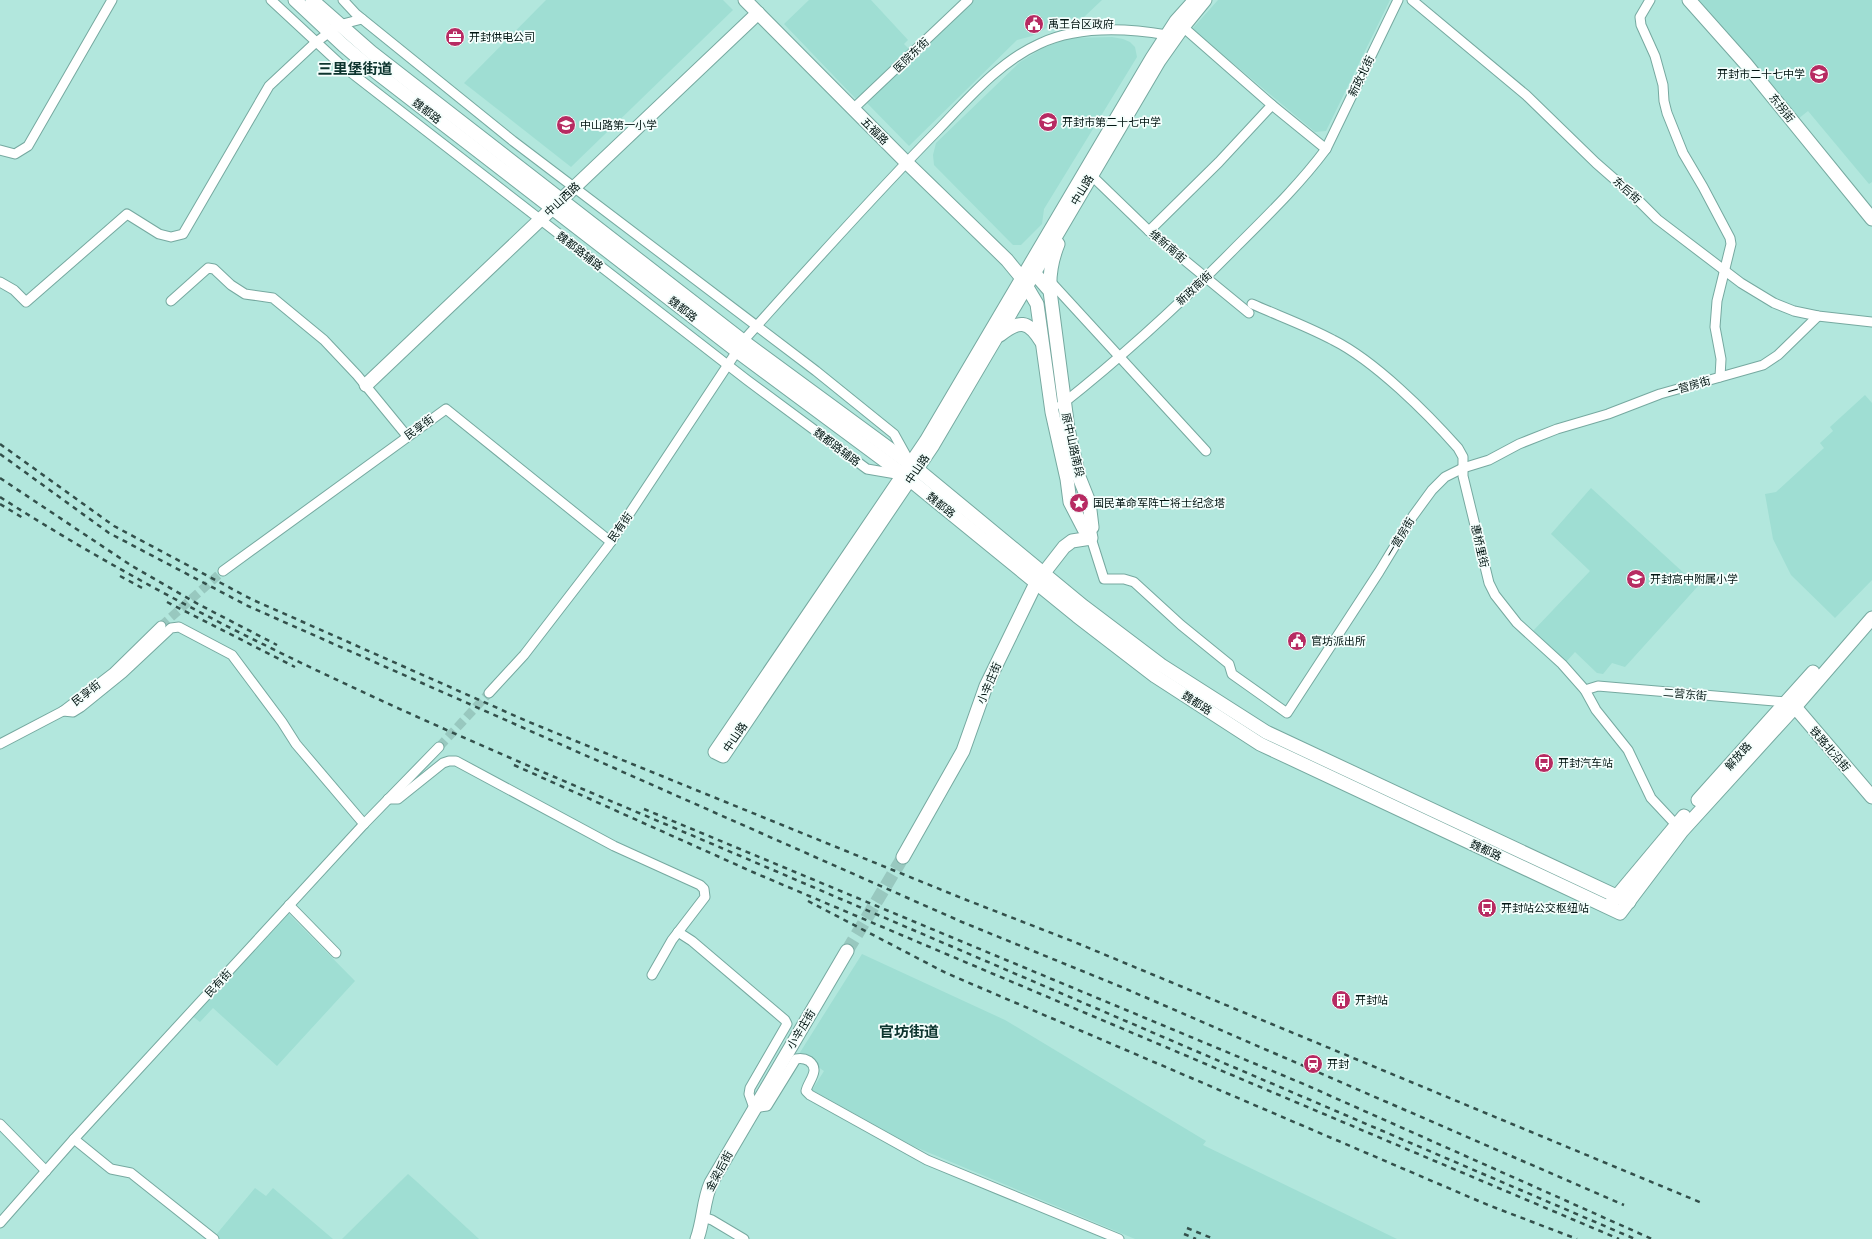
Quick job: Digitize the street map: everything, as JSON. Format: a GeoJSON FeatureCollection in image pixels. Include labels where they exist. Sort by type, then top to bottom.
{"type":"FeatureCollection","features":[{"type":"Feature","properties":{"kind":"main road","name":"魏都路"},"geometry":{"type":"LineString","coordinates":[[295,0],[334,29]]}},
{"type":"Feature","properties":{"kind":"main road","name":"魏都路"},"geometry":{"type":"LineString","coordinates":[[312,0],[334,29],[364,62],[557,204],[740,346],[910,472],[1040,578],[1155,676],[1260,744],[1620,913]]}},
{"type":"Feature","properties":{"kind":"main road","name":"五福路"},"geometry":{"type":"LineString","coordinates":[[745,0],[853,110],[1007,260]]}},
{"type":"Feature","properties":{"kind":"main road","name":"中山路"},"geometry":{"type":"LineString","coordinates":[[1024,282],[910,472],[715,752],[723,756],[910,472],[997,337],[1031,269],[1167,35],[1195,0]]}},
{"type":"Feature","properties":{"kind":"main road","name":"中山路"},"geometry":{"type":"LineString","coordinates":[[1031,269],[1069,212],[1159,61],[1183,26],[1206,0]]}},
{"type":"Feature","properties":{"kind":"main road","name":"东拐街"},"geometry":{"type":"LineString","coordinates":[[1689,0],[1714,26],[1746,64],[1872,219]]}},
{"type":"Feature","properties":{"kind":"main road","name":"中山西路"},"geometry":{"type":"LineString","coordinates":[[366,385],[758,13]]}},
{"type":"Feature","properties":{"kind":"main road","name":"原中山路南段"},"geometry":{"type":"LineString","coordinates":[[1007,260],[1024,282],[1037,304],[1041,318],[1041,341],[1052,412],[1068,479],[1070,502],[1081,525],[1090,533],[1092,527],[1089,502],[1079,477],[1064,403],[1050,285],[1053,257],[1069,212]]}},
{"type":"Feature","properties":{"kind":"main road"},"geometry":{"type":"LineString","coordinates":[[1007,260],[1031,269],[1050,285]]}},
{"type":"Feature","properties":{"kind":"main road"},"geometry":{"type":"LineString","coordinates":[[997,337],[1018,324],[1032,327],[1041,341]]}},
{"type":"Feature","properties":{"kind":"main road","name":"小辛庄街"},"geometry":{"type":"LineString","coordinates":[[903,857],[963,751],[986,686],[1040,578],[1064,547],[1072,541],[1090,533]]}},
{"type":"Feature","properties":{"kind":"main road","name":"魏都路"},"geometry":{"type":"LineString","coordinates":[[1040,578],[1083,606],[1161,665],[1266,732],[1629,902]]}},
{"type":"Feature","properties":{"kind":"main road","name":"解放路"},"geometry":{"type":"LineString","coordinates":[[1790,705],[1872,606]]}},
{"type":"Feature","properties":{"kind":"main road","name":"解放路"},"geometry":{"type":"LineString","coordinates":[[1608,908],[1616,896],[1790,705],[1872,618]]}},
{"type":"Feature","properties":{"kind":"main road","name":"铁路北沿街"},"geometry":{"type":"LineString","coordinates":[[1790,705],[1872,798]]}},
{"type":"Feature","properties":{"kind":"main road","name":"解放路"},"geometry":{"type":"LineString","coordinates":[[1620,913],[1679,828]]}},
{"type":"Feature","properties":{"kind":"main road","name":"小辛庄街"},"geometry":{"type":"LineString","coordinates":[[754,1108],[847,951]]}},
{"type":"Feature","properties":{"kind":"main road","name":"金梁后街"},"geometry":{"type":"LineString","coordinates":[[698,1239],[703,1217],[704,1200],[711,1183],[754,1108]]}},
{"type":"Feature","properties":{"kind":"street"},"geometry":{"type":"LineString","coordinates":[[0,150],[16,154],[28,146],[112,0]]}},
{"type":"Feature","properties":{"kind":"street","name":"魏都路辅路"},"geometry":{"type":"LineString","coordinates":[[271,0],[340,64],[727,365],[867,469],[910,472]]}},
{"type":"Feature","properties":{"kind":"street"},"geometry":{"type":"LineString","coordinates":[[343,0],[362,19],[513,141],[816,371],[894,434],[910,472]]}},
{"type":"Feature","properties":{"kind":"street","name":"医院东街"},"geometry":{"type":"LineString","coordinates":[[853,110],[968,0]]}},
{"type":"Feature","properties":{"kind":"street","name":"新政北街"},"geometry":{"type":"LineString","coordinates":[[1325,150],[1398,0]]}},
{"type":"Feature","properties":{"kind":"street","name":"东后街"},"geometry":{"type":"LineString","coordinates":[[1412,0],[1526,94],[1596,163],[1636,198],[1657,219],[1724,271],[1774,303],[1818,316],[1872,322]]}},
{"type":"Feature","properties":{"kind":"street"},"geometry":{"type":"LineString","coordinates":[[1650,0],[1640,17],[1641,25],[1655,56],[1663,85],[1665,107],[1683,152],[1730,238],[1731,244],[1717,301],[1715,327],[1721,359],[1720,377]]}},
{"type":"Feature","properties":{"kind":"street"},"geometry":{"type":"LineString","coordinates":[[0,282],[14,290],[26,302],[127,214],[159,234],[171,237],[183,234],[269,86],[315,42],[334,29],[362,19]]}},
{"type":"Feature","properties":{"kind":"street"},"geometry":{"type":"LineString","coordinates":[[1183,26],[1325,150]]}},
{"type":"Feature","properties":{"kind":"street","name":"民有街"},"geometry":{"type":"LineString","coordinates":[[489,693],[529,649],[611,542],[727,365],[756,326],[906,162],[992,77],[1014,59],[1040,44],[1056,37],[1078,32],[1143,31],[1167,35]]}},
{"type":"Feature","properties":{"kind":"street"},"geometry":{"type":"LineString","coordinates":[[1149,231],[1219,162],[1272,104]]}},
{"type":"Feature","properties":{"kind":"street","name":"新政南街"},"geometry":{"type":"LineString","coordinates":[[1052,412],[1120,357],[1205,278],[1269,214],[1310,170],[1325,150]]}},
{"type":"Feature","properties":{"kind":"street","name":"维新南街"},"geometry":{"type":"LineString","coordinates":[[1091,175],[1149,231],[1205,278],[1250,308]]}},
{"type":"Feature","properties":{"kind":"street"},"geometry":{"type":"LineString","coordinates":[[171,301],[206,269],[214,269],[245,294],[273,298],[324,340],[366,385],[407,436]]}},
{"type":"Feature","properties":{"kind":"street"},"geometry":{"type":"LineString","coordinates":[[1050,285],[1120,357],[1206,451]]}},
{"type":"Feature","properties":{"kind":"street","name":"惠桥里街"},"geometry":{"type":"LineString","coordinates":[[1250,308],[1334,340],[1358,356],[1398,388],[1446,435],[1463,457],[1463,468],[1489,583],[1495,595],[1517,623],[1562,664],[1585,690],[1596,710],[1628,750],[1651,798],[1679,828]]}},
{"type":"Feature","properties":{"kind":"street","name":"一营房街"},"geometry":{"type":"LineString","coordinates":[[1090,533],[1104,579],[1124,579],[1134,582],[1181,625],[1229,664],[1232,674],[1287,713],[1418,508],[1432,490],[1445,477],[1463,468],[1489,460],[1519,444],[1557,428],[1608,414],[1660,394],[1768,362],[1778,355],[1818,316]]}},
{"type":"Feature","properties":{"kind":"street","name":"民享街"},"geometry":{"type":"LineString","coordinates":[[222,571],[446,409],[611,542]]}},
{"type":"Feature","properties":{"kind":"street","name":"民享街"},"geometry":{"type":"LineString","coordinates":[[0,744],[63,712],[114,672],[161,626]]}},
{"type":"Feature","properties":{"kind":"street"},"geometry":{"type":"LineString","coordinates":[[63,712],[73,712],[81,707],[123,673],[171,628],[179,627],[232,655],[282,722],[296,744],[364,824]]}},
{"type":"Feature","properties":{"kind":"street","name":"二营东街"},"geometry":{"type":"LineString","coordinates":[[1585,690],[1598,686],[1790,705]]}},
{"type":"Feature","properties":{"kind":"street","name":"民有街"},"geometry":{"type":"LineString","coordinates":[[0,1222],[74,1138],[289,905],[364,824],[439,747]]}},
{"type":"Feature","properties":{"kind":"street"},"geometry":{"type":"LineString","coordinates":[[388,799],[398,799],[443,763],[456,761],[614,846],[700,885],[704,889],[706,898],[678,932],[652,975]]}},
{"type":"Feature","properties":{"kind":"street"},"geometry":{"type":"LineString","coordinates":[[289,905],[336,953]]}},
{"type":"Feature","properties":{"kind":"street"},"geometry":{"type":"LineString","coordinates":[[678,932],[692,941],[785,1020],[787,1024],[750,1088],[749,1094],[754,1108],[767,1106],[796,1059],[805,1059],[811,1063],[814,1068],[814,1076],[806,1091],[810,1095],[927,1160],[1119,1239]]}},
{"type":"Feature","properties":{"kind":"street"},"geometry":{"type":"LineString","coordinates":[[0,1124],[46,1171]]}},
{"type":"Feature","properties":{"kind":"street"},"geometry":{"type":"LineString","coordinates":[[74,1138],[111,1169],[131,1173],[214,1239]]}},
{"type":"Feature","properties":{"kind":"street"},"geometry":{"type":"LineString","coordinates":[[703,1217],[712,1220],[744,1239]]}},
{"type":"Feature","properties":{"kind":"shaded area","name":"中山路第一小学"},"geometry":{"type":"Polygon","coordinates":[[[546,0],[723,0],[733,10],[571,167],[464,83],[546,0]]]}},
{"type":"Feature","properties":{"kind":"shaded area"},"geometry":{"type":"Polygon","coordinates":[[[809,0],[871,0],[908,40],[904,44],[909,49],[857,100],[784,24],[809,0]]]}},
{"type":"Feature","properties":{"kind":"shaded area"},"geometry":{"type":"Polygon","coordinates":[[[970,0],[1102,0],[1084,17],[1061,20],[1032,36],[1017,40],[909,146],[866,102],[970,0]]]}},
{"type":"Feature","properties":{"kind":"shaded area"},"geometry":{"type":"Polygon","coordinates":[[[1218,0],[1390,0],[1326,131],[1315,132],[1192,29],[1218,0]]]}},
{"type":"Feature","properties":{"kind":"shaded area","name":"开封市二十七中学"},"geometry":{"type":"Polygon","coordinates":[[[1694,0],[1872,0],[1872,182],[1869,184],[1808,111],[1798,119],[1694,0]]]}},
{"type":"Feature","properties":{"kind":"shaded area"},"geometry":{"type":"Polygon","coordinates":[[[1112,37],[1130,42],[1135,47],[1137,57],[1044,209],[1042,224],[1021,245],[1013,245],[934,165],[933,155],[936,143],[1020,62],[1043,48],[1069,38],[1112,37]]]}},
{"type":"Feature","properties":{"kind":"shaded area"},"geometry":{"type":"Polygon","coordinates":[[[1865,395],[1872,403],[1872,580],[1835,618],[1791,575],[1773,539],[1765,494],[1776,492],[1824,448],[1820,443],[1833,431],[1830,427],[1865,395]]]}},
{"type":"Feature","properties":{"kind":"shaded area","name":"开封高中附属小学"},"geometry":{"type":"Polygon","coordinates":[[[1591,488],[1698,586],[1625,667],[1612,663],[1603,674],[1597,673],[1575,652],[1565,663],[1533,631],[1590,571],[1551,534],[1591,488]]]}},
{"type":"Feature","properties":{"kind":"shaded area"},"geometry":{"type":"Polygon","coordinates":[[[287,912],[355,981],[277,1066],[213,1008],[200,1022],[191,1015],[287,912]]]}},
{"type":"Feature","properties":{"kind":"shaded area"},"geometry":{"type":"Polygon","coordinates":[[[862,954],[1005,1020],[1206,1141],[1203,1145],[1397,1239],[1135,1239],[913,1146],[812,1090],[824,1071],[799,1054],[862,954]]]}},
{"type":"Feature","properties":{"kind":"shaded area"},"geometry":{"type":"Polygon","coordinates":[[[408,1174],[416,1181],[479,1239],[342,1239],[408,1174]]]}},
{"type":"Feature","properties":{"kind":"shaded area"},"geometry":{"type":"Polygon","coordinates":[[[255,1188],[266,1196],[273,1188],[333,1239],[219,1239],[215,1236],[255,1188]]]}},
{"type":"Feature","properties":{"kind":"tunnel"},"geometry":{"type":"LineString","coordinates":[[161,626],[223,571]]}},
{"type":"Feature","properties":{"kind":"tunnel"},"geometry":{"type":"LineString","coordinates":[[439,747],[489,693]]}},
{"type":"Feature","properties":{"kind":"tunnel"},"geometry":{"type":"LineString","coordinates":[[847,951],[903,857]]}},
{"type":"Feature","properties":{"kind":"railway"},"geometry":{"type":"LineString","coordinates":[[0,444],[114,526],[251,599],[529,722],[964,899],[1072,941],[1702,1203]]}},
{"type":"Feature","properties":{"kind":"railway"},"geometry":{"type":"LineString","coordinates":[[0,454],[109,533],[248,606],[962,922],[1124,988],[1624,1205]]}},
{"type":"Feature","properties":{"kind":"railway"},"geometry":{"type":"LineString","coordinates":[[0,478],[132,566],[198,604],[277,645]]}},
{"type":"Feature","properties":{"kind":"railway"},"geometry":{"type":"LineString","coordinates":[[0,497],[88,550],[177,600],[269,647],[455,734],[1635,1239]]}},
{"type":"Feature","properties":{"kind":"railway"},"geometry":{"type":"LineString","coordinates":[[0,504],[23,518]]}},
{"type":"Feature","properties":{"kind":"railway"},"geometry":{"type":"LineString","coordinates":[[120,576],[146,590]]}},
{"type":"Feature","properties":{"kind":"railway"},"geometry":{"type":"LineString","coordinates":[[167,602],[295,667]]}},
{"type":"Feature","properties":{"kind":"railway"},"geometry":{"type":"LineString","coordinates":[[514,765],[755,873],[1619,1239]]}},
{"type":"Feature","properties":{"kind":"railway"},"geometry":{"type":"LineString","coordinates":[[644,809],[1306,1085],[1652,1239]]}},
{"type":"Feature","properties":{"kind":"railway"},"geometry":{"type":"LineString","coordinates":[[808,901],[946,973],[1488,1205],[1577,1239]]}},
{"type":"Feature","properties":{"kind":"railway"},"geometry":{"type":"LineString","coordinates":[[1187,1228],[1214,1239]]}},
{"type":"Feature","properties":{"kind":"railway"},"geometry":{"type":"LineString","coordinates":[[1184,1234],[1196,1239]]}},
{"type":"Feature","properties":{"kind":"place","name":"禹王台区政府"},"geometry":{"type":"Point","coordinates":[1034,24]}},
{"type":"Feature","properties":{"kind":"place","name":"开封供电公司"},"geometry":{"type":"Point","coordinates":[455,37]}},
{"type":"Feature","properties":{"kind":"place","name":"开封市二十七中学"},"geometry":{"type":"Point","coordinates":[1819,74]}},
{"type":"Feature","properties":{"kind":"place","name":"开封市第二十七中学"},"geometry":{"type":"Point","coordinates":[1048,122]}},
{"type":"Feature","properties":{"kind":"place","name":"中山路第一小学"},"geometry":{"type":"Point","coordinates":[566,125]}},
{"type":"Feature","properties":{"kind":"place","name":"国民革命军阵亡将士纪念塔"},"geometry":{"type":"Point","coordinates":[1079,503]}},
{"type":"Feature","properties":{"kind":"place","name":"开封高中附属小学"},"geometry":{"type":"Point","coordinates":[1636,579]}},
{"type":"Feature","properties":{"kind":"place","name":"官坊派出所"},"geometry":{"type":"Point","coordinates":[1297,641]}},
{"type":"Feature","properties":{"kind":"place","name":"开封汽车站"},"geometry":{"type":"Point","coordinates":[1544,763]}},
{"type":"Feature","properties":{"kind":"place","name":"开封站公交枢纽站"},"geometry":{"type":"Point","coordinates":[1487,908]}},
{"type":"Feature","properties":{"kind":"place","name":"开封站"},"geometry":{"type":"Point","coordinates":[1341,1000]}},
{"type":"Feature","properties":{"kind":"place","name":"开封"},"geometry":{"type":"Point","coordinates":[1313,1064]}},
{"type":"Feature","properties":{"kind":"district","name":"三里堡街道"},"geometry":{"type":"Point","coordinates":[355,68]}},
{"type":"Feature","properties":{"kind":"district","name":"官坊街道"},"geometry":{"type":"Point","coordinates":[909,1031]}}]}
